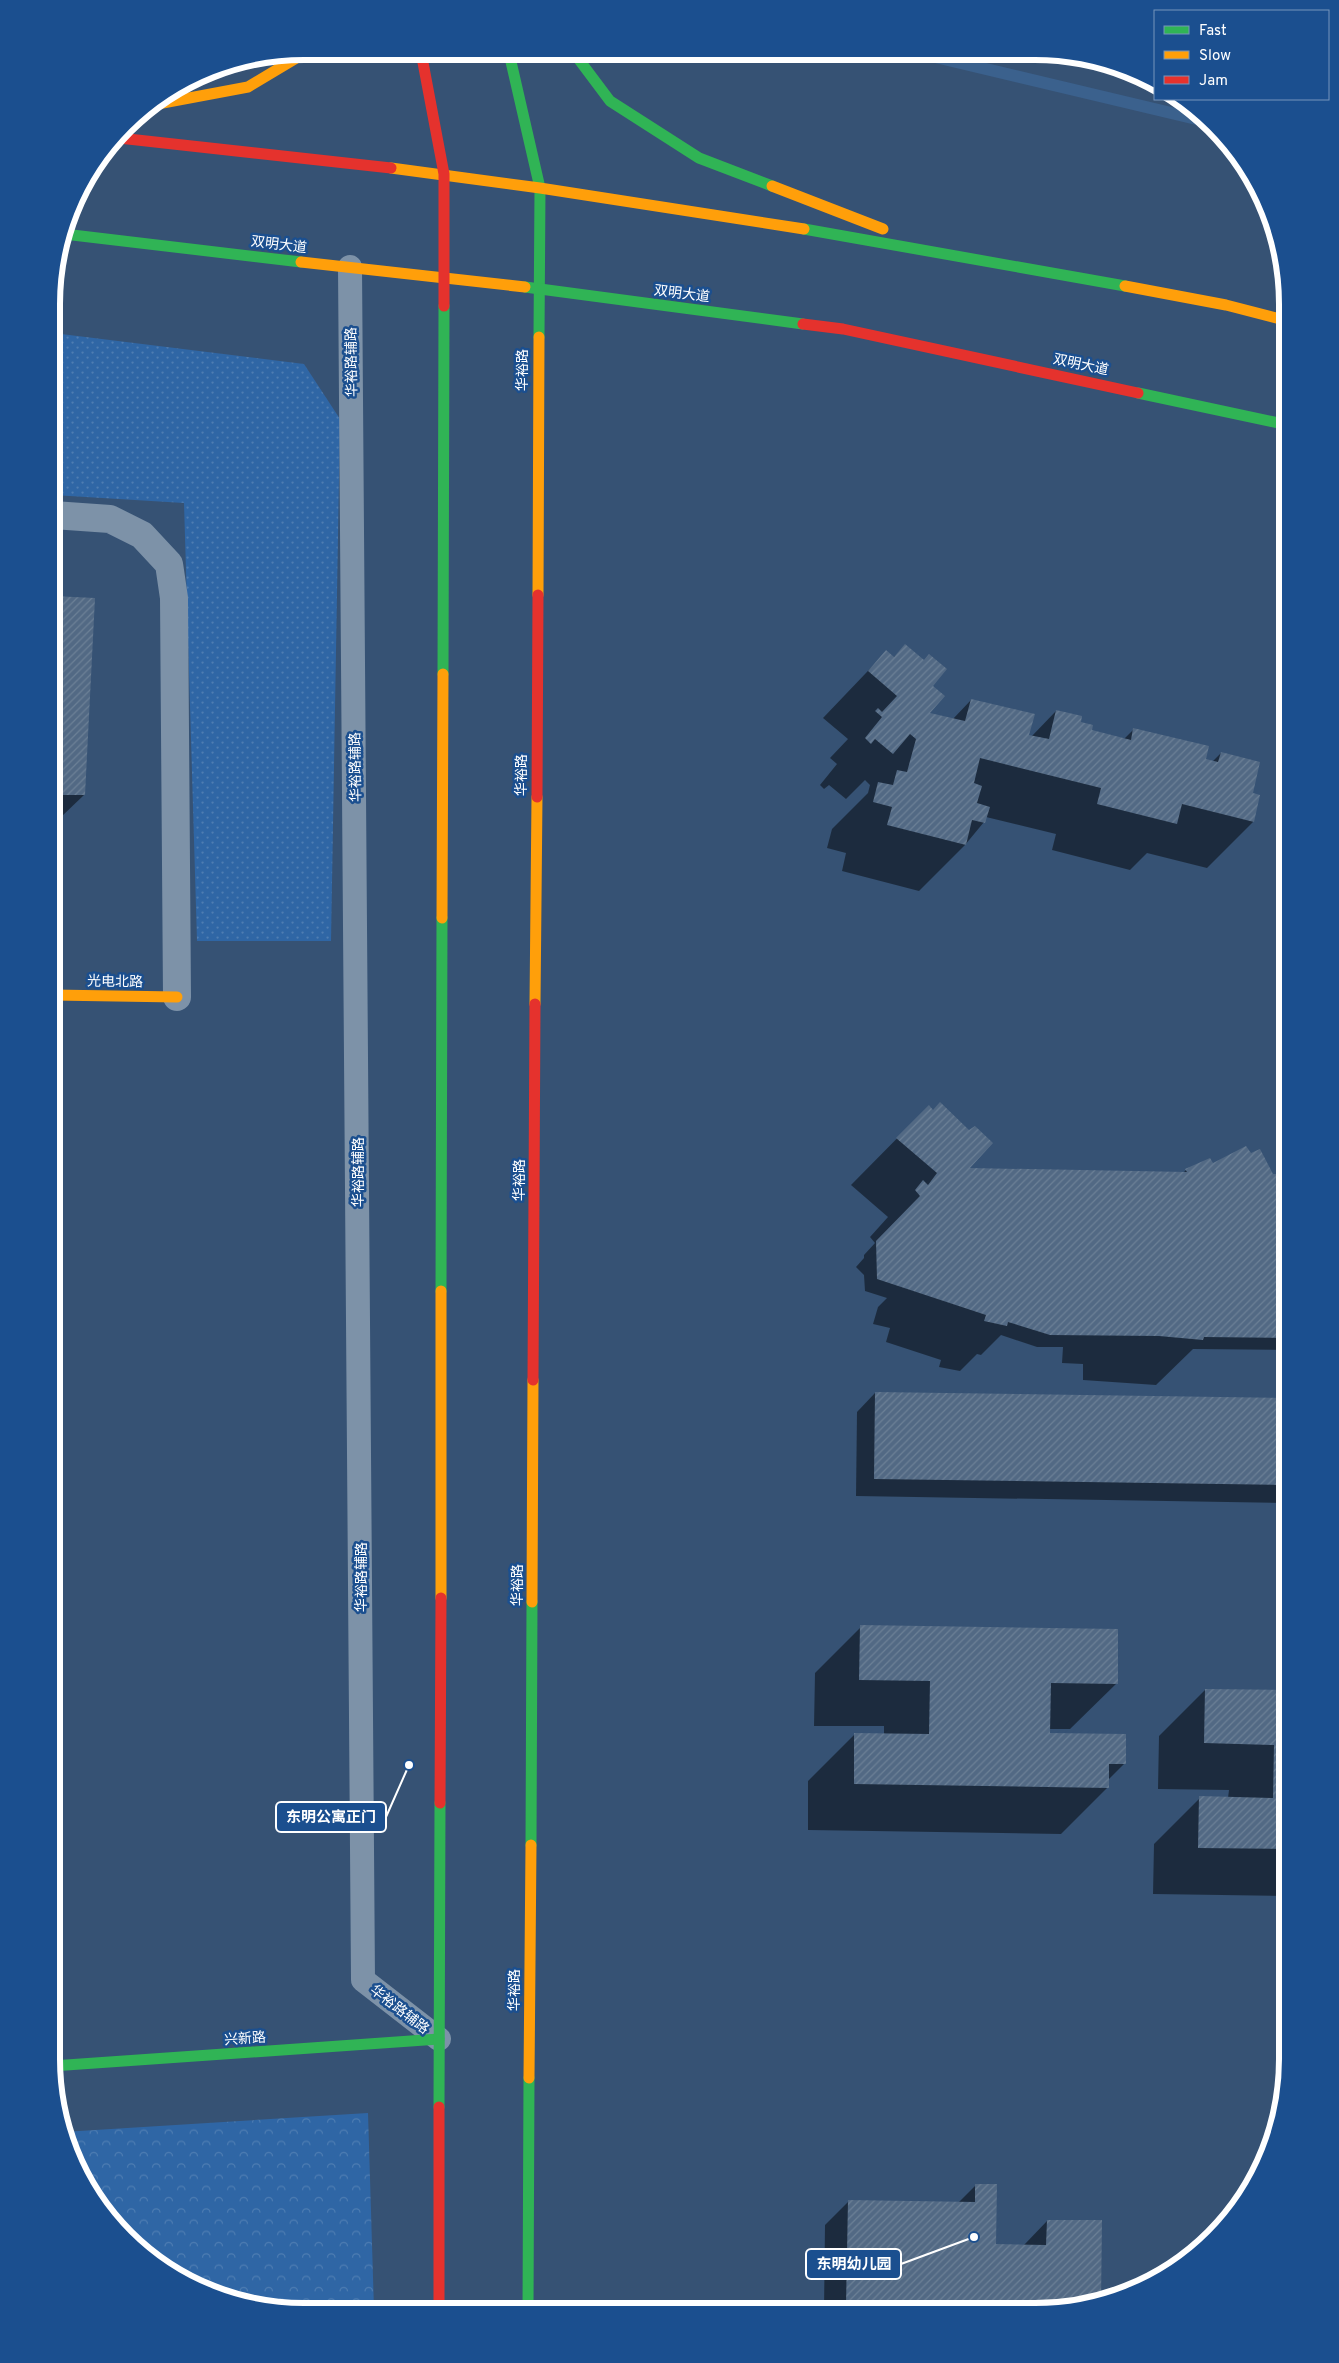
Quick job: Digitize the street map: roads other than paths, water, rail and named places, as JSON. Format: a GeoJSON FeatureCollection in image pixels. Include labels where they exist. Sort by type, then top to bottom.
{"type":"FeatureCollection","features":[{"type":"Feature","properties":{"kind":"main road"},"geometry":{"type":"LineString","coordinates":[[423,60],[444,174],[439,2303]]}},
{"type":"Feature","properties":{"kind":"main road","name":"华裕路"},"geometry":{"type":"LineString","coordinates":[[511,60],[540,188],[528,2303]]}},
{"type":"Feature","properties":{"kind":"main road"},"geometry":{"type":"LineString","coordinates":[[579,60],[610,101],[699,158],[945,253]]}},
{"type":"Feature","properties":{"kind":"main road"},"geometry":{"type":"LineString","coordinates":[[166,102],[248,86],[291,61]]}},
{"type":"Feature","properties":{"kind":"main road"},"geometry":{"type":"LineString","coordinates":[[125,139],[444,174],[843,235],[1226,305],[1279,319]]}},
{"type":"Feature","properties":{"kind":"main road","name":"双明大道"},"geometry":{"type":"LineString","coordinates":[[70,235],[538,289],[843,329],[1279,423]]}},
{"type":"Feature","properties":{"kind":"main road","name":"光电北路"},"geometry":{"type":"LineString","coordinates":[[60,995],[177,996]]}},
{"type":"Feature","properties":{"kind":"main road","name":"兴新路"},"geometry":{"type":"LineString","coordinates":[[60,2065],[439,2040]]}},
{"type":"Feature","properties":{"kind":"street"},"geometry":{"type":"LineString","coordinates":[[60,516],[110,520],[142,535],[169,564],[174,598],[177,996]]}},
{"type":"Feature","properties":{"kind":"lane","name":"华裕路辅路"},"geometry":{"type":"LineString","coordinates":[[350,267],[363,1980],[439,2040]]}},
{"type":"Feature","properties":{"kind":"waterway"},"geometry":{"type":"LineString","coordinates":[[948,60],[1193,118]]}},
{"type":"Feature","properties":{"kind":"place","name":"东明公寓正门"},"geometry":{"type":"Point","coordinates":[409,1765]}},
{"type":"Feature","properties":{"kind":"place","name":"东明幼儿园"},"geometry":{"type":"Point","coordinates":[974,2237]}}]}
